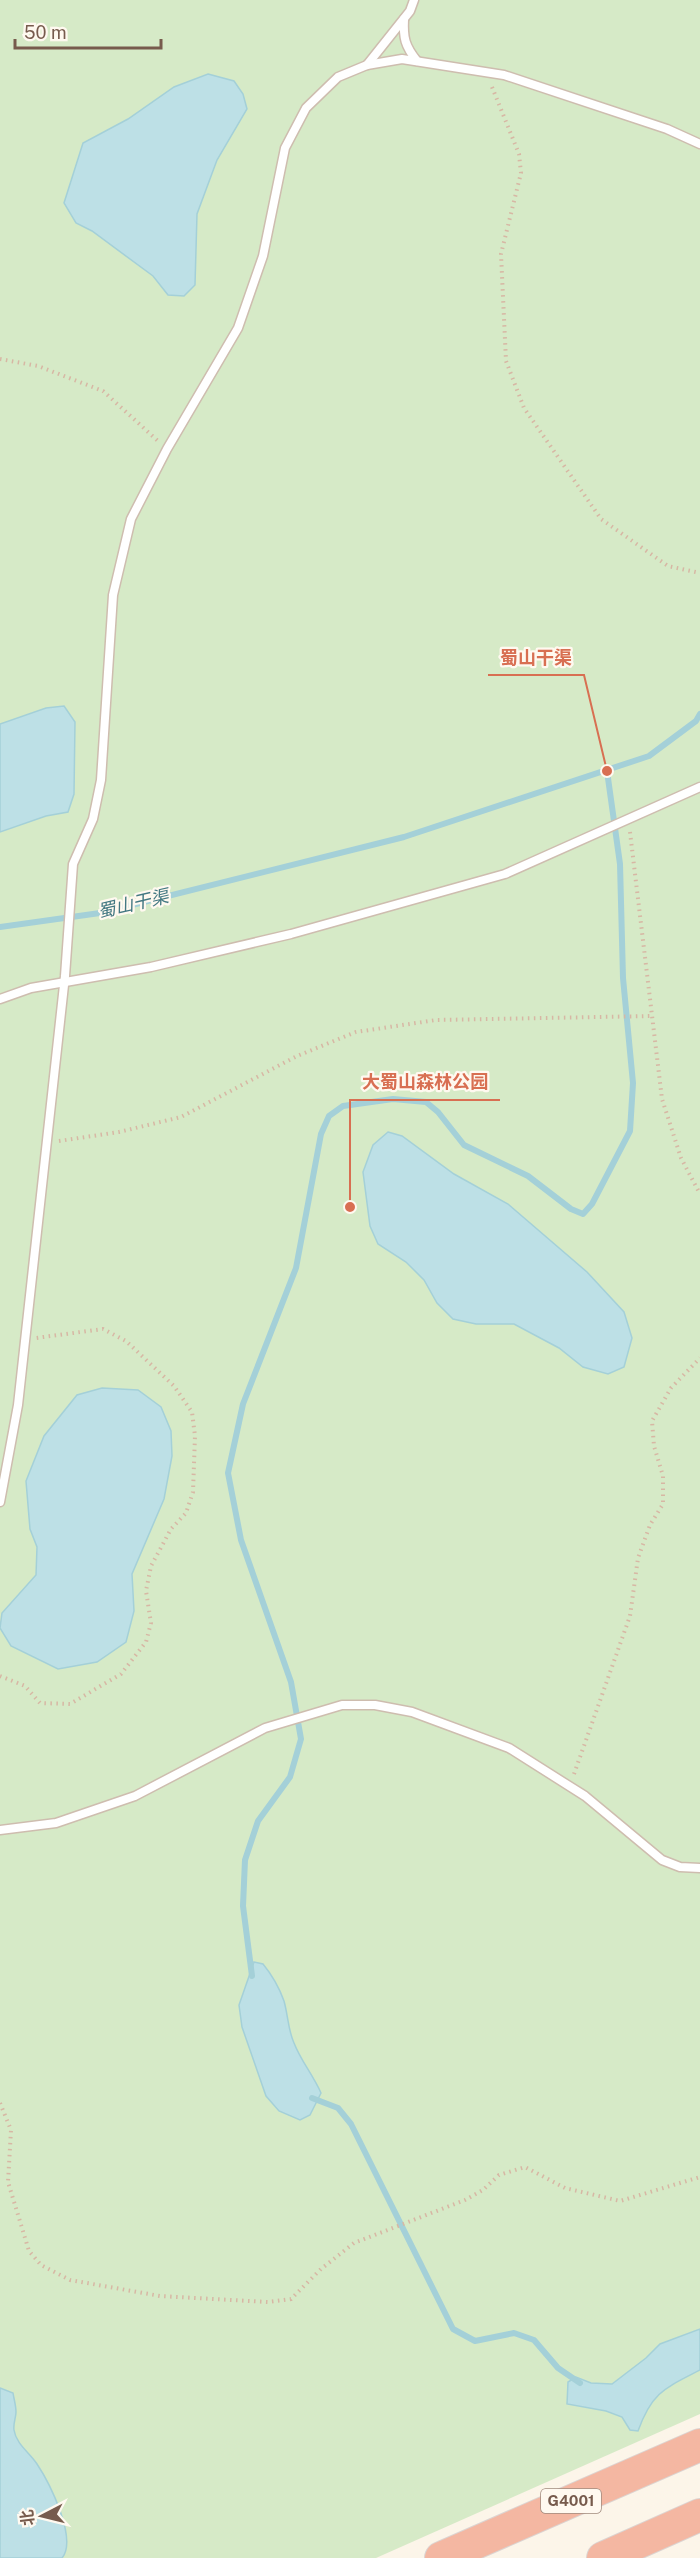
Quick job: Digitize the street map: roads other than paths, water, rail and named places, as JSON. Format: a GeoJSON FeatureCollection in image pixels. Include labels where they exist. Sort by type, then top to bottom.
{"type":"FeatureCollection","features":[{"type":"Feature","properties":{"kind":"highway","name":"G4001"},"geometry":{"type":"LineString","coordinates":[[441,2558],[700,2445]]}},
{"type":"Feature","properties":{"kind":"highway"},"geometry":{"type":"LineString","coordinates":[[603,2558],[700,2515]]}},
{"type":"Feature","properties":{"kind":"lane"},"geometry":{"type":"LineString","coordinates":[[367,65],[410,11],[414,0]]}},
{"type":"Feature","properties":{"kind":"lane"},"geometry":{"type":"LineString","coordinates":[[404,19],[403,36],[406,47],[417,61]]}},
{"type":"Feature","properties":{"kind":"lane"},"geometry":{"type":"LineString","coordinates":[[0,1502],[18,1406],[64,980],[73,864],[93,819],[101,780],[113,595],[131,519],[167,449],[237,328],[263,256],[285,148],[306,108],[338,77],[367,65],[402,59],[504,75],[667,129],[700,144]]}},
{"type":"Feature","properties":{"kind":"lane"},"geometry":{"type":"LineString","coordinates":[[0,999],[64,980],[151,967],[291,934],[505,874],[700,787]]}},
{"type":"Feature","properties":{"kind":"lane"},"geometry":{"type":"LineString","coordinates":[[0,1830],[56,1823],[135,1796],[265,1728],[342,1705],[375,1705],[404,1710],[509,1748],[585,1796],[662,1860],[680,1867],[700,1868]]}},
{"type":"Feature","properties":{"kind":"water"},"geometry":{"type":"Polygon","coordinates":[[[208,74],[234,81],[243,94],[247,109],[217,160],[197,214],[195,285],[184,296],[168,295],[153,276],[92,231],[76,223],[64,203],[83,143],[128,119],[174,87],[208,74]]]}},
{"type":"Feature","properties":{"kind":"water"},"geometry":{"type":"Polygon","coordinates":[[[64,706],[75,722],[74,794],[68,812],[46,816],[0,832],[0,724],[46,708],[64,706]]]}},
{"type":"Feature","properties":{"kind":"water"},"geometry":{"type":"Polygon","coordinates":[[[388,1132],[402,1136],[454,1174],[508,1204],[587,1272],[624,1312],[632,1338],[624,1367],[608,1374],[583,1367],[559,1348],[514,1324],[476,1324],[453,1319],[437,1303],[424,1280],[406,1262],[378,1244],[370,1226],[363,1172],[373,1145],[388,1132]]]}},
{"type":"Feature","properties":{"kind":"water"},"geometry":{"type":"Polygon","coordinates":[[[102,1388],[138,1390],[161,1407],[171,1431],[172,1456],[164,1499],[132,1574],[134,1611],[126,1642],[97,1662],[58,1669],[11,1646],[0,1628],[2,1613],[36,1575],[37,1547],[30,1529],[26,1481],[44,1436],[77,1395],[102,1388]]]}},
{"type":"Feature","properties":{"kind":"water"},"geometry":{"type":"Polygon","coordinates":[[[254,1962],[263,1964],[278,1986],[294,2043],[321,2093],[310,2115],[300,2120],[279,2111],[266,2096],[242,2027],[239,2005],[254,1962]]]}},
{"type":"Feature","properties":{"kind":"water"},"geometry":{"type":"Polygon","coordinates":[[[700,2329],[700,2370],[661,2393],[649,2408],[638,2431],[630,2430],[622,2417],[606,2411],[567,2404],[568,2382],[576,2377],[591,2383],[612,2384],[660,2344],[700,2329]]]}},
{"type":"Feature","properties":{"kind":"water"},"geometry":{"type":"Polygon","coordinates":[[[0,2388],[13,2393],[16,2410],[15,2435],[42,2472],[60,2511],[67,2538],[62,2558],[0,2558],[0,2388]]]}},
{"type":"Feature","properties":{"kind":"waterway","name":"蜀山干渠"},"geometry":{"type":"LineString","coordinates":[[0,927],[100,913],[404,837],[649,756],[696,721],[700,714]]}},
{"type":"Feature","properties":{"kind":"waterway"},"geometry":{"type":"LineString","coordinates":[[252,1976],[243,1906],[245,1860],[258,1821],[290,1777],[301,1739],[291,1682],[241,1540],[228,1473],[243,1404],[296,1268],[321,1134],[329,1116],[343,1106],[393,1099],[426,1102],[438,1112],[464,1145],[528,1176],[571,1209],[583,1214],[592,1204],[630,1131],[633,1083],[623,978],[620,864],[607,771]]}},
{"type":"Feature","properties":{"kind":"waterway"},"geometry":{"type":"LineString","coordinates":[[312,2098],[338,2108],[351,2124],[453,2329],[475,2341],[514,2333],[534,2340],[558,2368],[580,2383]]}},
{"type":"Feature","properties":{"kind":"place","name":"蜀山干渠"},"geometry":{"type":"Point","coordinates":[607,771]}},
{"type":"Feature","properties":{"kind":"place","name":"大蜀山森林公园"},"geometry":{"type":"Point","coordinates":[350,1207]}}]}
